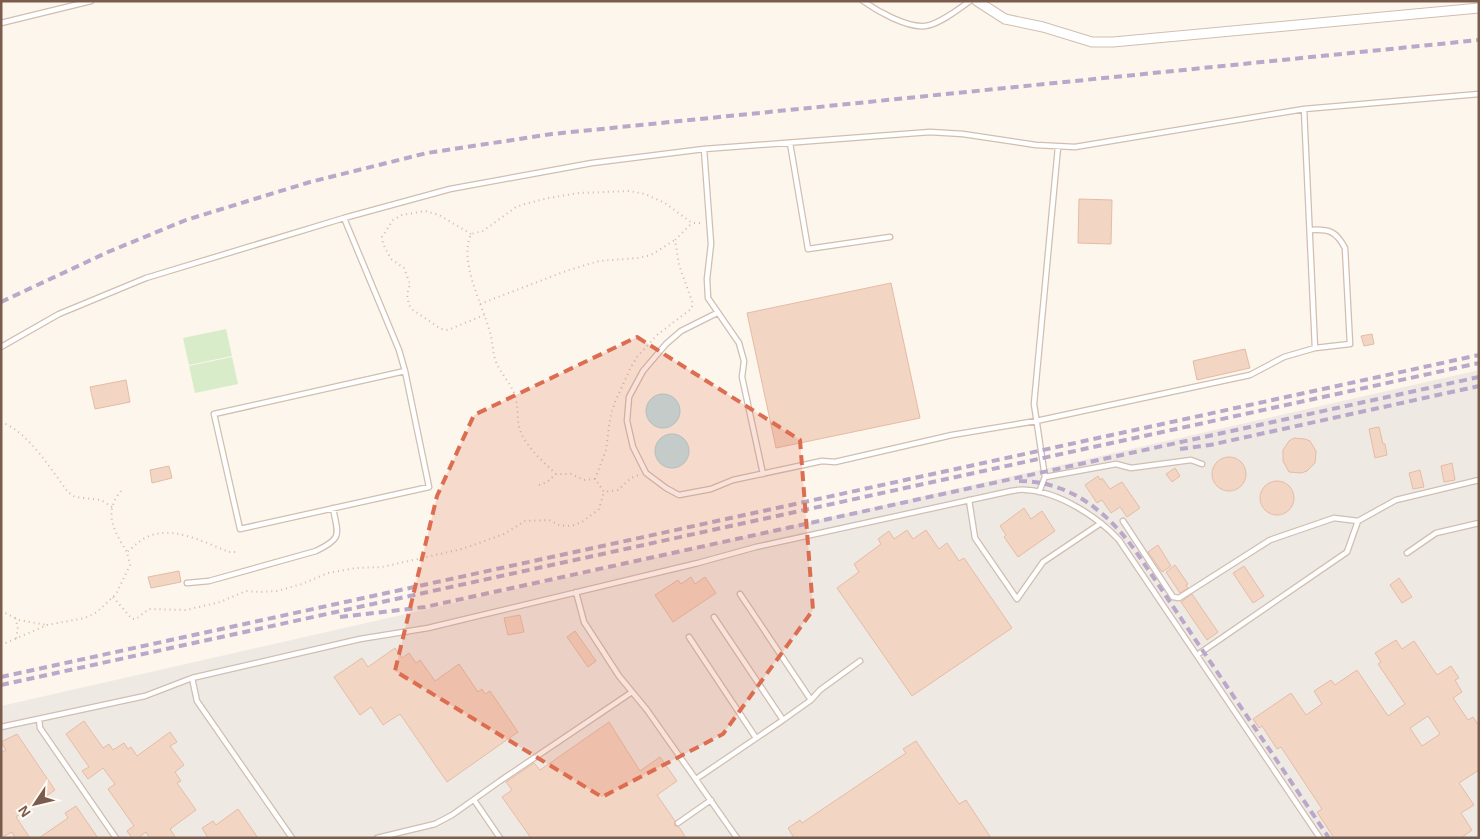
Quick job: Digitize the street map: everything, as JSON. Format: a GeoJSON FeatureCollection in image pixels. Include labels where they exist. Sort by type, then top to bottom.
{"type":"FeatureCollection","features":[{"type":"Feature","properties":{"kind":"street"},"geometry":{"type":"LineString","coordinates":[[977,1],[1005,19],[1092,42],[1113,42],[1479,8]]}},
{"type":"Feature","properties":{"kind":"lane"},"geometry":{"type":"LineString","coordinates":[[1,22],[91,1]]}},
{"type":"Feature","properties":{"kind":"lane"},"geometry":{"type":"LineString","coordinates":[[863,1],[900,22],[925,26],[946,18],[970,1]]}},
{"type":"Feature","properties":{"kind":"lane"},"geometry":{"type":"LineString","coordinates":[[1,347],[59,314],[146,278],[344,218],[450,189],[592,163],[704,149],[930,132],[963,134],[1058,147],[1075,147],[1304,109],[1479,94]]}},
{"type":"Feature","properties":{"kind":"lane"},"geometry":{"type":"LineString","coordinates":[[1304,109],[1315,348]]}},
{"type":"Feature","properties":{"kind":"lane"},"geometry":{"type":"LineString","coordinates":[[790,143],[808,249],[890,237]]}},
{"type":"Feature","properties":{"kind":"lane"},"geometry":{"type":"LineString","coordinates":[[1039,492],[1045,477],[1034,404],[1058,147]]}},
{"type":"Feature","properties":{"kind":"lane"},"geometry":{"type":"LineString","coordinates":[[704,149],[711,244],[707,279],[708,298],[739,343],[744,361],[742,377],[763,474]]}},
{"type":"Feature","properties":{"kind":"lane"},"geometry":{"type":"LineString","coordinates":[[344,218],[405,371],[429,487],[240,529],[214,414],[405,371]]}},
{"type":"Feature","properties":{"kind":"lane"},"geometry":{"type":"LineString","coordinates":[[717,313],[681,331],[666,344],[643,372],[629,397],[629,430],[633,447],[646,473],[666,488],[678,494],[711,489],[733,480],[822,462],[835,462],[952,435],[1036,421],[1250,375],[1284,357],[1315,348],[1350,344],[1344,248],[1339,236],[1326,229],[1311,230]]}},
{"type":"Feature","properties":{"kind":"lane"},"geometry":{"type":"LineString","coordinates":[[1045,477],[1116,464],[1131,468],[1191,460],[1202,464]]}},
{"type":"Feature","properties":{"kind":"lane"},"geometry":{"type":"LineString","coordinates":[[1123,521],[1173,597],[1179,598],[1270,540],[1334,518],[1358,521],[1396,500],[1479,480]]}},
{"type":"Feature","properties":{"kind":"lane"},"geometry":{"type":"LineString","coordinates":[[1,727],[145,696],[192,678],[360,639],[428,628],[698,563],[756,547],[1011,491],[1027,490],[1060,499],[1108,527],[1128,552],[1320,838]]}},
{"type":"Feature","properties":{"kind":"lane"},"geometry":{"type":"LineString","coordinates":[[969,500],[976,538],[1017,599],[1043,562],[1101,523]]}},
{"type":"Feature","properties":{"kind":"lane"},"geometry":{"type":"LineString","coordinates":[[187,583],[209,582],[316,551],[329,545],[338,533],[333,508]]}},
{"type":"Feature","properties":{"kind":"lane"},"geometry":{"type":"LineString","coordinates":[[1197,655],[1347,552],[1358,521]]}},
{"type":"Feature","properties":{"kind":"lane"},"geometry":{"type":"LineString","coordinates":[[1408,553],[1436,533],[1479,523]]}},
{"type":"Feature","properties":{"kind":"lane"},"geometry":{"type":"LineString","coordinates":[[576,592],[584,622],[619,676],[647,710],[737,838]]}},
{"type":"Feature","properties":{"kind":"lane"},"geometry":{"type":"LineString","coordinates":[[740,594],[811,700]]}},
{"type":"Feature","properties":{"kind":"lane"},"geometry":{"type":"LineString","coordinates":[[714,617],[783,720]]}},
{"type":"Feature","properties":{"kind":"lane"},"geometry":{"type":"LineString","coordinates":[[689,637],[756,738]]}},
{"type":"Feature","properties":{"kind":"lane"},"geometry":{"type":"LineString","coordinates":[[696,779],[811,700],[820,690],[860,661]]}},
{"type":"Feature","properties":{"kind":"lane"},"geometry":{"type":"LineString","coordinates":[[192,678],[197,701],[292,838]]}},
{"type":"Feature","properties":{"kind":"lane"},"geometry":{"type":"LineString","coordinates":[[377,838],[435,824],[474,800],[500,780],[632,692]]}},
{"type":"Feature","properties":{"kind":"lane"},"geometry":{"type":"LineString","coordinates":[[39,719],[40,728],[116,838]]}},
{"type":"Feature","properties":{"kind":"lane"},"geometry":{"type":"LineString","coordinates":[[474,800],[500,838]]}},
{"type":"Feature","properties":{"kind":"lane"},"geometry":{"type":"LineString","coordinates":[[678,823],[711,800]]}},
{"type":"Feature","properties":{"kind":"path"},"geometry":{"type":"LineString","coordinates":[[484,315],[448,330],[441,329],[413,310],[409,305],[410,284],[404,268],[391,259],[386,252],[382,237],[393,220],[402,215],[425,211],[439,215],[471,234],[483,231],[516,207],[525,204],[548,198],[579,194],[629,191],[645,194],[665,202],[692,223],[709,222]]}},
{"type":"Feature","properties":{"kind":"path"},"geometry":{"type":"LineString","coordinates":[[480,304],[566,271],[599,261],[651,255],[675,240],[692,223]]}},
{"type":"Feature","properties":{"kind":"path"},"geometry":{"type":"LineString","coordinates":[[471,234],[466,253],[480,304],[490,331],[496,361],[516,397],[522,434],[556,474],[571,474],[584,480],[596,479]]}},
{"type":"Feature","properties":{"kind":"path"},"geometry":{"type":"LineString","coordinates":[[596,479],[606,450],[610,420],[615,402],[630,367],[647,345],[666,327],[691,309],[693,304],[680,265],[675,240]]}},
{"type":"Feature","properties":{"kind":"path"},"geometry":{"type":"LineString","coordinates":[[1,422],[27,439],[68,492],[75,497],[101,500],[112,506]]}},
{"type":"Feature","properties":{"kind":"path"},"geometry":{"type":"LineString","coordinates":[[604,492],[618,490],[631,478],[646,473]]}},
{"type":"Feature","properties":{"kind":"path"},"geometry":{"type":"LineString","coordinates":[[539,485],[554,478],[556,474]]}},
{"type":"Feature","properties":{"kind":"path"},"geometry":{"type":"LineString","coordinates":[[113,597],[127,615],[132,619],[136,619],[149,609],[186,610],[220,602],[246,591],[276,591],[302,584],[328,573],[356,568],[382,567],[462,549],[504,534],[525,521],[549,520],[559,525],[574,525],[582,522],[599,509],[604,492],[596,479]]}},
{"type":"Feature","properties":{"kind":"path"},"geometry":{"type":"LineString","coordinates":[[1,645],[47,625],[85,618],[97,612],[116,594],[130,565],[127,552],[113,521],[112,506],[121,491]]}},
{"type":"Feature","properties":{"kind":"path"},"geometry":{"type":"LineString","coordinates":[[127,552],[142,540],[151,536],[179,533],[229,552],[236,552]]}},
{"type":"Feature","properties":{"kind":"path"},"geometry":{"type":"LineString","coordinates":[[1,611],[34,624],[47,625]]}},
{"type":"Feature","properties":{"kind":"path"},"geometry":{"type":"LineString","coordinates":[[15,618],[18,627],[16,639]]}},
{"type":"Feature","properties":{"kind":"highlighted area"},"geometry":{"type":"Polygon","coordinates":[[[637,337],[800,440],[813,610],[723,734],[602,797],[395,671],[437,496],[474,415],[637,337]]]}},
{"type":"Feature","properties":{"kind":"shaded area"},"geometry":{"type":"Polygon","coordinates":[[[1479,370],[1479,838],[1,838],[1,706],[1479,370]]]}},
{"type":"Feature","properties":{"kind":"green space"},"geometry":{"type":"Polygon","coordinates":[[[226,329],[232,356],[189,365],[183,338],[226,329]]]}},
{"type":"Feature","properties":{"kind":"green space"},"geometry":{"type":"Polygon","coordinates":[[[232,357],[238,384],[195,393],[189,366],[232,357]]]}},
{"type":"Feature","properties":{"kind":"water"},"geometry":{"type":"Polygon","coordinates":[[[663,394],[675,399],[680,411],[675,423],[663,428],[651,423],[646,411],[651,399],[663,394]]]}},
{"type":"Feature","properties":{"kind":"water"},"geometry":{"type":"Polygon","coordinates":[[[672,434],[684,439],[689,451],[684,463],[672,468],[660,463],[655,451],[660,439],[672,434]]]}},
{"type":"Feature","properties":{"kind":"building"},"geometry":{"type":"Polygon","coordinates":[[[1079,199],[1112,200],[1111,244],[1078,243],[1079,199]]]}},
{"type":"Feature","properties":{"kind":"building"},"geometry":{"type":"Polygon","coordinates":[[[891,283],[920,418],[776,448],[747,313],[891,283]]]}},
{"type":"Feature","properties":{"kind":"building"},"geometry":{"type":"Polygon","coordinates":[[[1372,334],[1374,344],[1364,346],[1361,336],[1372,334]]]}},
{"type":"Feature","properties":{"kind":"building"},"geometry":{"type":"Polygon","coordinates":[[[1245,349],[1250,368],[1197,380],[1193,361],[1245,349]]]}},
{"type":"Feature","properties":{"kind":"building"},"geometry":{"type":"Polygon","coordinates":[[[126,380],[130,402],[95,409],[90,387],[126,380]]]}},
{"type":"Feature","properties":{"kind":"building"},"geometry":{"type":"Polygon","coordinates":[[[1379,427],[1387,455],[1375,458],[1369,429],[1379,427]]]}},
{"type":"Feature","properties":{"kind":"building"},"geometry":{"type":"Polygon","coordinates":[[[1294,438],[1310,441],[1316,451],[1315,463],[1307,471],[1301,473],[1289,472],[1283,461],[1283,450],[1289,441],[1294,438]]]}},
{"type":"Feature","properties":{"kind":"building"},"geometry":{"type":"Polygon","coordinates":[[[1229,457],[1236,458],[1241,462],[1245,467],[1245,481],[1241,486],[1236,490],[1229,491],[1222,490],[1217,486],[1213,481],[1212,474],[1213,467],[1217,462],[1222,458],[1229,457]]]}},
{"type":"Feature","properties":{"kind":"building"},"geometry":{"type":"Polygon","coordinates":[[[1452,463],[1455,480],[1444,482],[1441,466],[1452,463]]]}},
{"type":"Feature","properties":{"kind":"building"},"geometry":{"type":"Polygon","coordinates":[[[169,466],[172,478],[152,483],[150,470],[169,466]]]}},
{"type":"Feature","properties":{"kind":"building"},"geometry":{"type":"Polygon","coordinates":[[[1175,468],[1180,476],[1172,482],[1166,474],[1175,468]]]}},
{"type":"Feature","properties":{"kind":"building"},"geometry":{"type":"Polygon","coordinates":[[[1420,470],[1424,487],[1413,489],[1409,473],[1420,470]]]}},
{"type":"Feature","properties":{"kind":"building"},"geometry":{"type":"Polygon","coordinates":[[[1098,476],[1100,480],[1102,478],[1110,489],[1122,482],[1140,508],[1127,517],[1120,507],[1111,513],[1102,500],[1097,503],[1085,485],[1098,476]]]}},
{"type":"Feature","properties":{"kind":"building"},"geometry":{"type":"Polygon","coordinates":[[[1277,481],[1284,482],[1289,486],[1293,491],[1293,505],[1289,510],[1284,514],[1277,515],[1270,514],[1265,510],[1261,505],[1260,498],[1261,491],[1265,486],[1270,482],[1277,481]]]}},
{"type":"Feature","properties":{"kind":"building"},"geometry":{"type":"Polygon","coordinates":[[[1024,508],[1031,519],[1042,511],[1055,531],[1018,557],[1004,537],[1006,535],[1000,526],[1024,508]]]}},
{"type":"Feature","properties":{"kind":"building"},"geometry":{"type":"Polygon","coordinates":[[[907,530],[913,539],[926,530],[939,549],[947,543],[959,561],[964,558],[1012,628],[912,696],[837,588],[859,572],[854,564],[881,544],[878,539],[889,531],[894,539],[907,530]]]}},
{"type":"Feature","properties":{"kind":"building"},"geometry":{"type":"Polygon","coordinates":[[[1158,545],[1171,566],[1162,572],[1148,552],[1158,545]]]}},
{"type":"Feature","properties":{"kind":"building"},"geometry":{"type":"Polygon","coordinates":[[[1175,565],[1188,584],[1186,585],[1188,588],[1180,593],[1166,572],[1175,565]]]}},
{"type":"Feature","properties":{"kind":"building"},"geometry":{"type":"Polygon","coordinates":[[[1244,566],[1264,596],[1253,603],[1233,573],[1244,566]]]}},
{"type":"Feature","properties":{"kind":"building"},"geometry":{"type":"Polygon","coordinates":[[[179,571],[181,582],[151,588],[148,577],[179,571]]]}},
{"type":"Feature","properties":{"kind":"building"},"geometry":{"type":"Polygon","coordinates":[[[691,577],[695,584],[705,577],[716,593],[673,622],[655,595],[678,580],[681,584],[691,577]]]}},
{"type":"Feature","properties":{"kind":"building"},"geometry":{"type":"Polygon","coordinates":[[[1399,578],[1412,597],[1402,603],[1390,585],[1399,578]]]}},
{"type":"Feature","properties":{"kind":"building"},"geometry":{"type":"Polygon","coordinates":[[[1192,594],[1218,632],[1207,640],[1181,602],[1192,594]]]}},
{"type":"Feature","properties":{"kind":"building"},"geometry":{"type":"Polygon","coordinates":[[[520,615],[524,632],[508,635],[504,618],[520,615]]]}},
{"type":"Feature","properties":{"kind":"building"},"geometry":{"type":"Polygon","coordinates":[[[575,631],[596,661],[588,667],[567,637],[575,631]]]}},
{"type":"Feature","properties":{"kind":"building"},"geometry":{"type":"Polygon","coordinates":[[[1396,640],[1402,649],[1414,641],[1437,675],[1451,666],[1459,678],[1455,680],[1462,692],[1453,698],[1468,720],[1473,717],[1479,726],[1479,770],[1459,783],[1474,805],[1461,813],[1472,830],[1461,838],[1334,838],[1317,812],[1322,809],[1281,747],[1277,749],[1262,726],[1259,728],[1253,719],[1291,693],[1306,715],[1322,704],[1314,691],[1331,680],[1335,685],[1357,670],[1388,716],[1405,704],[1378,664],[1381,662],[1375,653],[1396,640]],[[1428,716],[1410,728],[1422,746],[1440,734],[1428,716]]]}},
{"type":"Feature","properties":{"kind":"building"},"geometry":{"type":"Polygon","coordinates":[[[395,648],[402,658],[409,653],[416,663],[420,660],[435,681],[459,664],[478,692],[482,689],[485,694],[490,691],[518,732],[447,782],[400,714],[383,725],[371,707],[360,715],[334,677],[362,658],[368,667],[395,648]]]}},
{"type":"Feature","properties":{"kind":"building"},"geometry":{"type":"Polygon","coordinates":[[[84,721],[103,748],[109,744],[113,750],[124,743],[128,749],[131,747],[137,756],[170,732],[177,742],[170,746],[184,765],[175,772],[181,781],[177,783],[196,810],[170,829],[176,838],[150,838],[146,832],[138,838],[132,838],[127,831],[134,826],[108,789],[115,784],[103,768],[88,779],[82,771],[89,767],[66,734],[84,721]]]}},
{"type":"Feature","properties":{"kind":"building"},"geometry":{"type":"Polygon","coordinates":[[[609,722],[640,771],[660,757],[677,781],[657,795],[675,821],[674,825],[679,827],[686,838],[531,838],[502,797],[512,790],[506,782],[534,763],[540,770],[609,722]]]}},
{"type":"Feature","properties":{"kind":"building"},"geometry":{"type":"Polygon","coordinates":[[[17,734],[55,790],[16,817],[30,838],[15,838],[12,832],[1,838],[1,753],[6,750],[1,742],[17,734]]]}},
{"type":"Feature","properties":{"kind":"building"},"geometry":{"type":"Polygon","coordinates":[[[916,741],[959,804],[966,800],[991,838],[794,838],[788,828],[800,820],[802,823],[906,753],[903,749],[916,741]]]}},
{"type":"Feature","properties":{"kind":"building"},"geometry":{"type":"Polygon","coordinates":[[[76,806],[98,838],[39,838],[68,818],[65,813],[76,806]]]}},
{"type":"Feature","properties":{"kind":"building"},"geometry":{"type":"Polygon","coordinates":[[[238,809],[258,838],[208,838],[202,828],[213,821],[216,825],[238,809]]]}},
{"type":"Feature","properties":{"kind":"railway"},"geometry":{"type":"LineString","coordinates":[[1,302],[108,252],[186,220],[310,182],[427,153],[552,134],[1479,40]]}},
{"type":"Feature","properties":{"kind":"railway"},"geometry":{"type":"LineString","coordinates":[[1,677],[1479,355]]}},
{"type":"Feature","properties":{"kind":"railway"},"geometry":{"type":"LineString","coordinates":[[1,685],[1479,363]]}},
{"type":"Feature","properties":{"kind":"railway"},"geometry":{"type":"LineString","coordinates":[[340,617],[425,607],[1479,377]]}},
{"type":"Feature","properties":{"kind":"railway"},"geometry":{"type":"LineString","coordinates":[[1180,449],[1210,445],[1479,386]]}},
{"type":"Feature","properties":{"kind":"railway"},"geometry":{"type":"LineString","coordinates":[[1019,481],[1056,487],[1073,494],[1103,514],[1116,527],[1139,556],[1329,838]]}}]}
